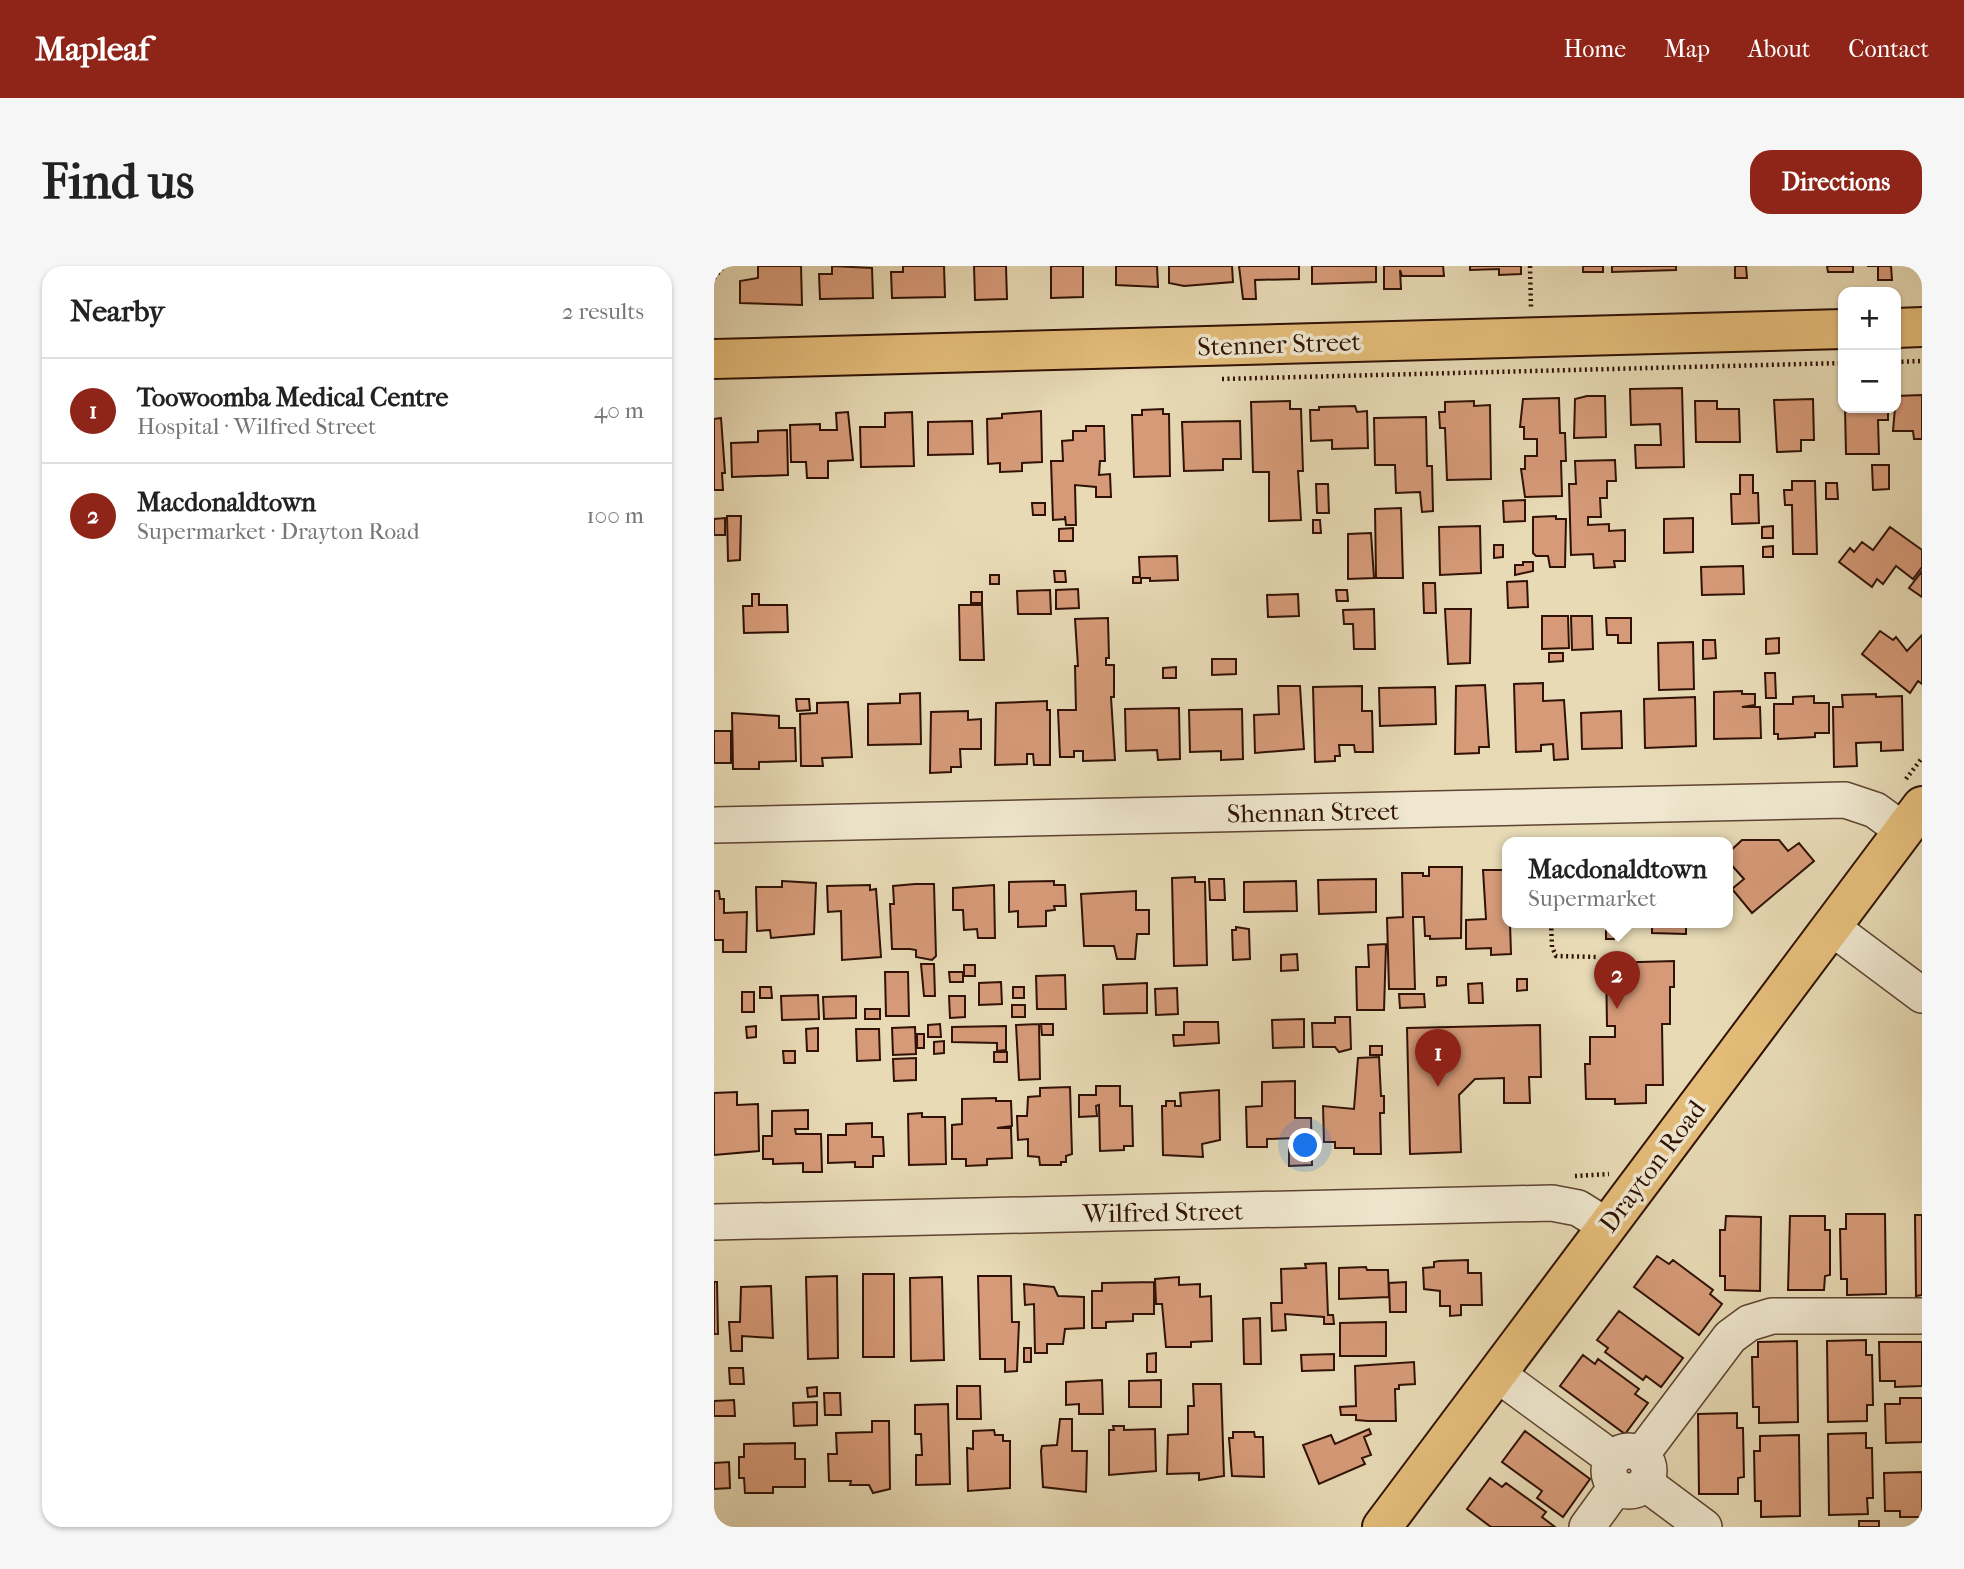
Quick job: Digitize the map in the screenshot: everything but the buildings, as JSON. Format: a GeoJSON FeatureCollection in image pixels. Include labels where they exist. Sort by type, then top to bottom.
{"type":"FeatureCollection","features":[{"type":"Feature","properties":{"kind":"main road"},"geometry":{"type":"LineString","coordinates":[[1901,328],[1922,327]]}},
{"type":"Feature","properties":{"kind":"main road","name":"Stenner Street"},"geometry":{"type":"LineString","coordinates":[[714,359],[1838,329]]}},
{"type":"Feature","properties":{"kind":"main road","name":"Drayton Road"},"geometry":{"type":"LineString","coordinates":[[1382,1527],[1913,819]]}},
{"type":"Feature","properties":{"kind":"street","name":"Shennan Street"},"geometry":{"type":"LineString","coordinates":[[714,825],[1845,800],[1913,819]]}},
{"type":"Feature","properties":{"kind":"street"},"geometry":{"type":"LineString","coordinates":[[1831,927],[1922,995]]}},
{"type":"Feature","properties":{"kind":"street","name":"Wilfred Street"},"geometry":{"type":"LineString","coordinates":[[714,1222],[1552,1203],[1578,1208],[1607,1226]]}},
{"type":"Feature","properties":{"kind":"street"},"geometry":{"type":"LineString","coordinates":[[1587,1527],[1723,1346],[1749,1323],[1772,1316],[1922,1316]]}},
{"type":"Feature","properties":{"kind":"street"},"geometry":{"type":"LineString","coordinates":[[1497,1374],[1704,1527]]}},
{"type":"Feature","properties":{"kind":"path"},"geometry":{"type":"LineString","coordinates":[[714,278],[724,266]]}},
{"type":"Feature","properties":{"kind":"path"},"geometry":{"type":"LineString","coordinates":[[1530,266],[1531,309]]}},
{"type":"Feature","properties":{"kind":"path"},"geometry":{"type":"LineString","coordinates":[[1901,362],[1922,361]]}},
{"type":"Feature","properties":{"kind":"path"},"geometry":{"type":"LineString","coordinates":[[1551,928],[1552,950],[1556,956],[1599,957]]}},
{"type":"Feature","properties":{"kind":"place","name":"Macdonaldtown"},"geometry":{"type":"Point","coordinates":[1617,1009]}},
{"type":"Feature","properties":{"kind":"place","name":"Toowoomba Medical Centre"},"geometry":{"type":"Point","coordinates":[1438,1087]}}]}
